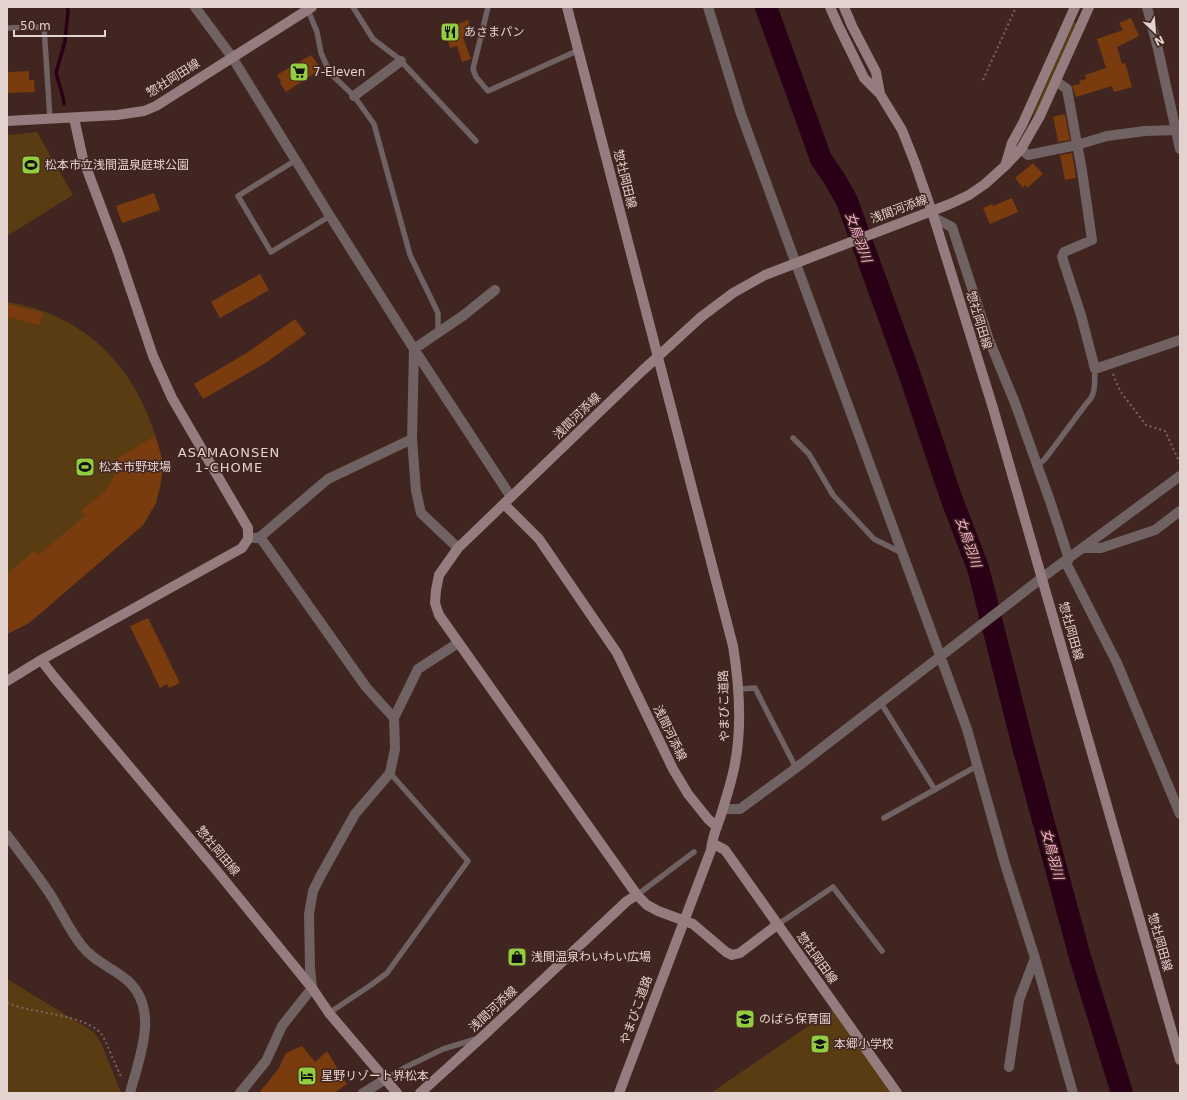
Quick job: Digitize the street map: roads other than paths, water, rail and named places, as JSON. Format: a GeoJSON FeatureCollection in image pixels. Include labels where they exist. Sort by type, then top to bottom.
{"type":"FeatureCollection","features":[{"type":"Feature","properties":{"kind":"main road","name":"惣社岡田線"},"geometry":{"type":"LineString","coordinates":[[567,7],[658,356]]}},
{"type":"Feature","properties":{"kind":"main road"},"geometry":{"type":"LineString","coordinates":[[830,7],[864,78],[880,94]]}},
{"type":"Feature","properties":{"kind":"main road"},"geometry":{"type":"LineString","coordinates":[[844,7],[852,26],[876,72],[880,94]]}},
{"type":"Feature","properties":{"kind":"main road"},"geometry":{"type":"LineString","coordinates":[[1006,165],[1012,143],[1023,123],[1075,7]]}},
{"type":"Feature","properties":{"kind":"main road","name":"浅間河添線"},"geometry":{"type":"LineString","coordinates":[[717,827],[708,819],[688,794],[673,769],[617,653],[538,539],[508,500],[658,356],[701,317],[733,293],[765,275],[799,261],[916,216],[933,215],[969,195],[985,184],[1006,165],[1020,149],[1040,116],[1089,7]]}},
{"type":"Feature","properties":{"kind":"main road","name":"惣社岡田線"},"geometry":{"type":"LineString","coordinates":[[7,121],[117,115],[144,111],[156,106],[310,8]]}},
{"type":"Feature","properties":{"kind":"main road","name":"惣社岡田線"},"geometry":{"type":"LineString","coordinates":[[880,94],[902,130],[933,215],[994,408],[1180,1060]]}},
{"type":"Feature","properties":{"kind":"main road"},"geometry":{"type":"LineString","coordinates":[[7,682],[41,660],[242,548],[248,539],[248,528],[172,398],[159,370],[118,252],[83,158],[74,118]]}},
{"type":"Feature","properties":{"kind":"main road","name":"やまびこ道路"},"geometry":{"type":"LineString","coordinates":[[619,1093],[711,850],[733,775],[738,742],[738,689],[733,646],[658,356]]}},
{"type":"Feature","properties":{"kind":"main road"},"geometry":{"type":"LineString","coordinates":[[508,500],[458,548],[439,575],[435,603],[439,615],[637,895],[647,905],[658,912],[693,924],[732,956],[740,953],[777,925]]}},
{"type":"Feature","properties":{"kind":"main road","name":"惣社岡田線"},"geometry":{"type":"LineString","coordinates":[[41,660],[54,678],[217,871],[312,988],[329,1013],[397,1093]]}},
{"type":"Feature","properties":{"kind":"main road","name":"惣社岡田線"},"geometry":{"type":"LineString","coordinates":[[712,843],[725,850],[897,1093]]}},
{"type":"Feature","properties":{"kind":"main road","name":"浅間河添線"},"geometry":{"type":"LineString","coordinates":[[420,1093],[482,1037],[620,907],[637,895]]}},
{"type":"Feature","properties":{"kind":"street"},"geometry":{"type":"LineString","coordinates":[[195,7],[232,57],[508,500]]}},
{"type":"Feature","properties":{"kind":"street"},"geometry":{"type":"LineString","coordinates":[[708,7],[741,114],[799,261],[903,554],[944,654],[967,728],[1005,864],[1073,1093]]}},
{"type":"Feature","properties":{"kind":"street"},"geometry":{"type":"LineString","coordinates":[[1147,7],[1177,125],[1180,150]]}},
{"type":"Feature","properties":{"kind":"street"},"geometry":{"type":"LineString","coordinates":[[354,96],[401,61]]}},
{"type":"Feature","properties":{"kind":"street"},"geometry":{"type":"LineString","coordinates":[[1056,81],[1067,89],[1078,146],[1092,240],[1064,252],[1062,257],[1081,315],[1095,369],[1180,340]]}},
{"type":"Feature","properties":{"kind":"street"},"geometry":{"type":"LineString","coordinates":[[1020,149],[1028,155],[1078,146],[1107,136],[1177,125]]}},
{"type":"Feature","properties":{"kind":"street"},"geometry":{"type":"LineString","coordinates":[[933,215],[952,227],[989,340],[1015,403],[1050,501],[1067,560],[1117,663],[1180,814]]}},
{"type":"Feature","properties":{"kind":"street"},"geometry":{"type":"LineString","coordinates":[[414,349],[464,315],[495,290]]}},
{"type":"Feature","properties":{"kind":"street"},"geometry":{"type":"LineString","coordinates":[[414,349],[412,439],[416,491],[421,512],[458,548]]}},
{"type":"Feature","properties":{"kind":"street"},"geometry":{"type":"LineString","coordinates":[[248,539],[260,537],[328,479],[412,439]]}},
{"type":"Feature","properties":{"kind":"street"},"geometry":{"type":"LineString","coordinates":[[723,809],[740,809],[881,703],[1031,588],[1043,577],[1180,476]]}},
{"type":"Feature","properties":{"kind":"street"},"geometry":{"type":"LineString","coordinates":[[1083,548],[1101,548],[1155,530],[1180,511]]}},
{"type":"Feature","properties":{"kind":"street"},"geometry":{"type":"LineString","coordinates":[[260,537],[366,687],[394,718]]}},
{"type":"Feature","properties":{"kind":"street"},"geometry":{"type":"LineString","coordinates":[[240,1093],[266,1061],[282,1026],[312,988],[309,914],[313,891],[355,814],[390,773],[395,750],[394,718],[418,669],[458,643]]}},
{"type":"Feature","properties":{"kind":"street"},"geometry":{"type":"LineString","coordinates":[[7,835],[49,893],[87,953],[128,981],[137,992],[143,1005],[146,1020],[144,1039],[130,1092]]}},
{"type":"Feature","properties":{"kind":"street"},"geometry":{"type":"LineString","coordinates":[[1009,1067],[1018,1000],[1034,958]]}},
{"type":"Feature","properties":{"kind":"street"},"geometry":{"type":"LineString","coordinates":[[363,1093],[386,1079]]}},
{"type":"Feature","properties":{"kind":"lane"},"geometry":{"type":"LineString","coordinates":[[353,7],[374,39],[401,61],[476,141]]}},
{"type":"Feature","properties":{"kind":"lane"},"geometry":{"type":"LineString","coordinates":[[488,7],[487,17],[473,69],[476,77],[488,91],[579,50]]}},
{"type":"Feature","properties":{"kind":"lane"},"geometry":{"type":"LineString","coordinates":[[310,8],[321,53],[330,73],[354,96],[374,124],[410,255],[438,312],[438,332]]}},
{"type":"Feature","properties":{"kind":"lane"},"geometry":{"type":"LineString","coordinates":[[7,28],[44,27],[50,119]]}},
{"type":"Feature","properties":{"kind":"lane"},"geometry":{"type":"LineString","coordinates":[[296,160],[238,196],[271,252],[330,216]]}},
{"type":"Feature","properties":{"kind":"lane"},"geometry":{"type":"LineString","coordinates":[[1037,466],[1045,459],[1086,404],[1091,400],[1094,393],[1095,369]]}},
{"type":"Feature","properties":{"kind":"lane"},"geometry":{"type":"LineString","coordinates":[[793,438],[809,454],[833,495],[874,540],[903,554]]}},
{"type":"Feature","properties":{"kind":"lane"},"geometry":{"type":"LineString","coordinates":[[738,689],[755,688],[796,768]]}},
{"type":"Feature","properties":{"kind":"lane"},"geometry":{"type":"LineString","coordinates":[[881,703],[935,790]]}},
{"type":"Feature","properties":{"kind":"lane"},"geometry":{"type":"LineString","coordinates":[[884,818],[978,766]]}},
{"type":"Feature","properties":{"kind":"lane"},"geometry":{"type":"LineString","coordinates":[[329,1013],[371,985],[386,973],[468,861],[390,773]]}},
{"type":"Feature","properties":{"kind":"lane","name":"浅間河添線"},"geometry":{"type":"LineString","coordinates":[[637,895],[694,852]]}},
{"type":"Feature","properties":{"kind":"lane"},"geometry":{"type":"LineString","coordinates":[[777,925],[833,887],[882,951]]}},
{"type":"Feature","properties":{"kind":"lane"},"geometry":{"type":"LineString","coordinates":[[386,1079],[404,1068],[443,1049],[482,1037]]}},
{"type":"Feature","properties":{"kind":"waterway"},"geometry":{"type":"LineString","coordinates":[[64,104],[56,73],[65,41],[68,11],[67,7]]}},
{"type":"Feature","properties":{"kind":"waterway","name":"女鳥羽川"},"geometry":{"type":"LineString","coordinates":[[766,7],[821,159],[847,201],[907,367],[952,500],[978,568],[1023,746],[1080,957],[1122,1093]]}},
{"type":"Feature","properties":{"kind":"place","name":"あさまパン"},"geometry":{"type":"Point","coordinates":[450,32]}},
{"type":"Feature","properties":{"kind":"place","name":"7-Eleven"},"geometry":{"type":"Point","coordinates":[299,72]}},
{"type":"Feature","properties":{"kind":"place","name":"松本市立浅間温泉庭球公園"},"geometry":{"type":"Point","coordinates":[31,165]}},
{"type":"Feature","properties":{"kind":"place","name":"松本市野球場"},"geometry":{"type":"Point","coordinates":[85,467]}},
{"type":"Feature","properties":{"kind":"place","name":"浅間温泉わいわい広場"},"geometry":{"type":"Point","coordinates":[517,957]}},
{"type":"Feature","properties":{"kind":"place","name":"のばら保育園"},"geometry":{"type":"Point","coordinates":[745,1019]}},
{"type":"Feature","properties":{"kind":"place","name":"本郷小学校"},"geometry":{"type":"Point","coordinates":[820,1044]}},
{"type":"Feature","properties":{"kind":"place","name":"星野リゾート界松本"},"geometry":{"type":"Point","coordinates":[307,1076]}},
{"type":"Feature","properties":{"kind":"district","name":"ASAMAONSEN 1-CHOME"},"geometry":{"type":"Point","coordinates":[229,460]}}]}
